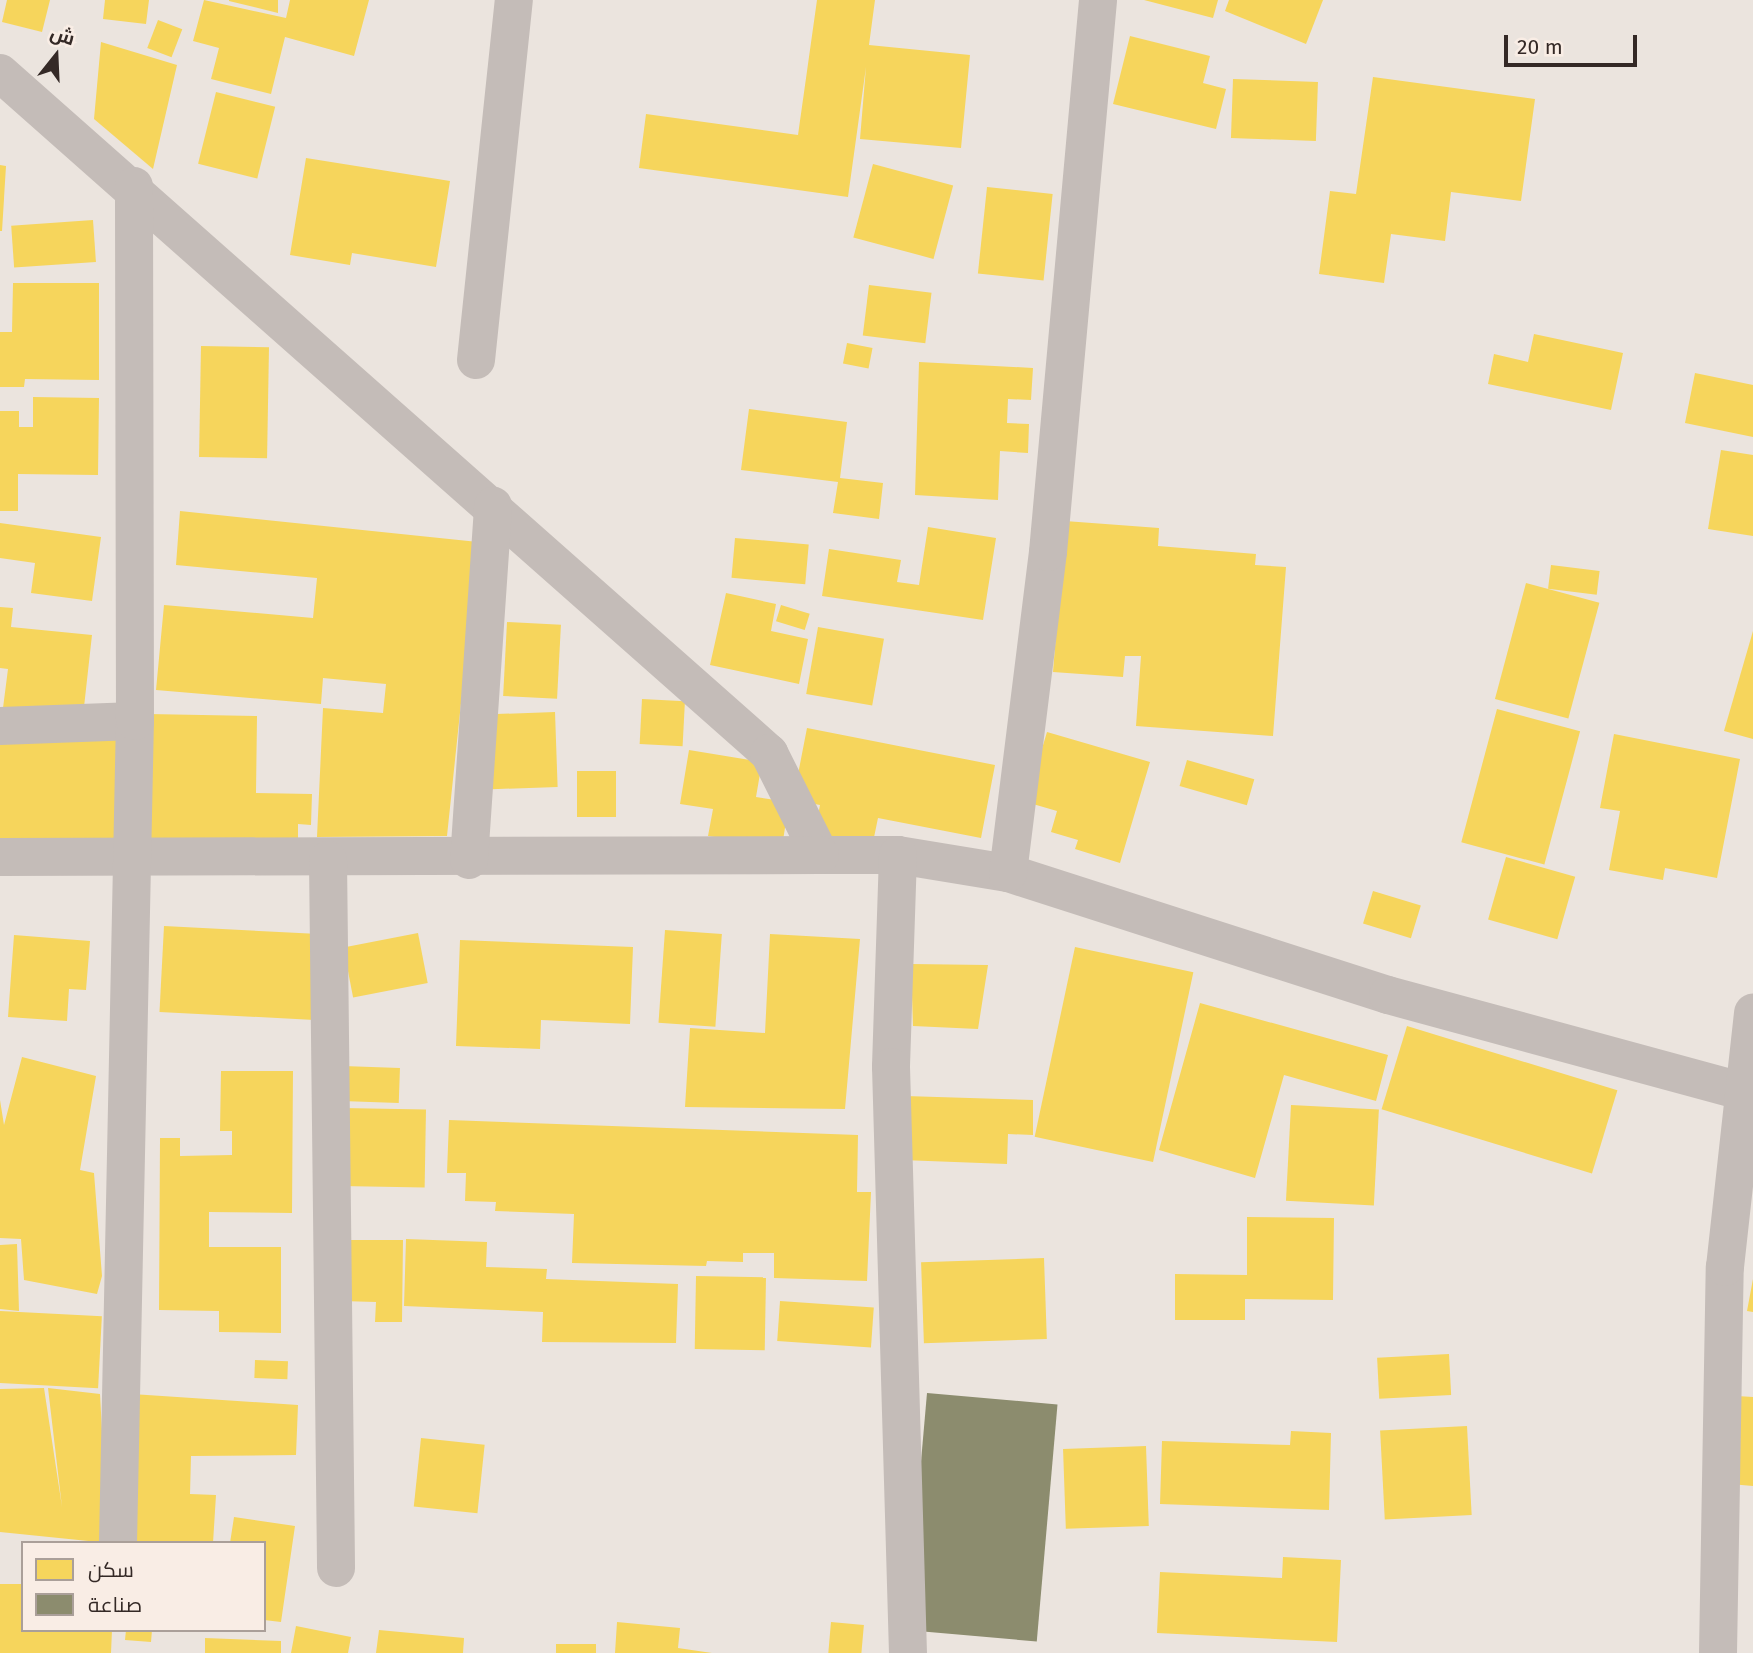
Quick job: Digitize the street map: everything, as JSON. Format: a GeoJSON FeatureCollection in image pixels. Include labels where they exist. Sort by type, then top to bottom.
{"type":"FeatureCollection","features":[{"type":"Feature","properties":{"kind":"street"},"geometry":{"type":"LineString","coordinates":[[476,360],[514,0]]}},
{"type":"Feature","properties":{"kind":"street"},"geometry":{"type":"LineString","coordinates":[[1007,873],[1048,552],[1098,0]]}},
{"type":"Feature","properties":{"kind":"street"},"geometry":{"type":"LineString","coordinates":[[0,73],[134,186],[769,752],[820,855]]}},
{"type":"Feature","properties":{"kind":"street"},"geometry":{"type":"LineString","coordinates":[[118,1541],[130,858],[135,721],[134,186]]}},
{"type":"Feature","properties":{"kind":"street"},"geometry":{"type":"LineString","coordinates":[[469,860],[492,506]]}},
{"type":"Feature","properties":{"kind":"street"},"geometry":{"type":"LineString","coordinates":[[0,726],[135,721]]}},
{"type":"Feature","properties":{"kind":"street"},"geometry":{"type":"LineString","coordinates":[[898,856],[891,1067],[908,1653]]}},
{"type":"Feature","properties":{"kind":"street"},"geometry":{"type":"LineString","coordinates":[[0,857],[469,860],[898,856],[1007,873],[1388,995],[1741,1091]]}},
{"type":"Feature","properties":{"kind":"street"},"geometry":{"type":"LineString","coordinates":[[328,860],[336,1568]]}},
{"type":"Feature","properties":{"kind":"street"},"geometry":{"type":"LineString","coordinates":[[1718,1653],[1725,1267],[1741,1091],[1753,1013]]}},
{"type":"Feature","properties":{"kind":"building: سكن"},"geometry":{"type":"Polygon","coordinates":[[[7,0],[50,0],[42,32],[2,22],[7,0]]]}},
{"type":"Feature","properties":{"kind":"building: سكن"},"geometry":{"type":"Polygon","coordinates":[[[105,0],[149,0],[146,24],[103,19],[105,0]]]}},
{"type":"Feature","properties":{"kind":"building: سكن"},"geometry":{"type":"Polygon","coordinates":[[[204,0],[286,18],[290,0],[369,0],[354,56],[285,37],[271,94],[211,79],[219,48],[193,41],[204,0]]]}},
{"type":"Feature","properties":{"kind":"building: سكن"},"geometry":{"type":"Polygon","coordinates":[[[278,0],[278,13],[229,1],[278,0]]]}},
{"type":"Feature","properties":{"kind":"building: سكن"},"geometry":{"type":"Polygon","coordinates":[[[817,0],[875,0],[869,45],[970,55],[961,148],[860,139],[866,67],[848,197],[639,168],[646,114],[798,135],[817,0]]]}},
{"type":"Feature","properties":{"kind":"building: سكن"},"geometry":{"type":"Polygon","coordinates":[[[1144,0],[1218,0],[1213,18],[1144,0]]]}},
{"type":"Feature","properties":{"kind":"building: سكن"},"geometry":{"type":"Polygon","coordinates":[[[1229,0],[1323,0],[1306,44],[1225,11],[1229,0]]]}},
{"type":"Feature","properties":{"kind":"building: سكن"},"geometry":{"type":"Polygon","coordinates":[[[158,20],[182,29],[172,57],[147,48],[158,20]]]}},
{"type":"Feature","properties":{"kind":"building: سكن"},"geometry":{"type":"Polygon","coordinates":[[[1130,36],[1210,56],[1203,83],[1226,89],[1216,129],[1113,104],[1130,36]]]}},
{"type":"Feature","properties":{"kind":"building: سكن"},"geometry":{"type":"Polygon","coordinates":[[[101,42],[177,65],[153,169],[94,119],[101,42]]]}},
{"type":"Feature","properties":{"kind":"building: سكن"},"geometry":{"type":"Polygon","coordinates":[[[1373,77],[1535,99],[1521,201],[1451,192],[1445,241],[1391,234],[1384,283],[1319,274],[1330,191],[1356,194],[1373,77]]]}},
{"type":"Feature","properties":{"kind":"building: سكن"},"geometry":{"type":"Polygon","coordinates":[[[1233,79],[1318,82],[1316,141],[1231,138],[1233,79]]]}},
{"type":"Feature","properties":{"kind":"building: سكن"},"geometry":{"type":"Polygon","coordinates":[[[216,92],[275,107],[257,179],[198,164],[216,92]]]}},
{"type":"Feature","properties":{"kind":"building: سكن"},"geometry":{"type":"Polygon","coordinates":[[[306,158],[450,181],[436,267],[352,253],[350,265],[290,255],[306,158]]]}},
{"type":"Feature","properties":{"kind":"building: سكن"},"geometry":{"type":"Polygon","coordinates":[[[873,164],[953,185],[934,259],[853,237],[873,164]]]}},
{"type":"Feature","properties":{"kind":"building: سكن"},"geometry":{"type":"Polygon","coordinates":[[[0,165],[6,166],[2,231],[0,231],[0,165]]]}},
{"type":"Feature","properties":{"kind":"building: سكن"},"geometry":{"type":"Polygon","coordinates":[[[987,187],[1053,194],[1044,280],[978,274],[987,187]]]}},
{"type":"Feature","properties":{"kind":"building: سكن"},"geometry":{"type":"Polygon","coordinates":[[[93,220],[96,262],[14,268],[11,226],[93,220]]]}},
{"type":"Feature","properties":{"kind":"building: سكن"},"geometry":{"type":"Polygon","coordinates":[[[13,283],[99,283],[99,380],[25,379],[24,387],[0,387],[0,332],[12,332],[13,283]]]}},
{"type":"Feature","properties":{"kind":"building: سكن"},"geometry":{"type":"Polygon","coordinates":[[[869,285],[932,293],[925,343],[863,336],[869,285]]]}},
{"type":"Feature","properties":{"kind":"building: سكن"},"geometry":{"type":"Polygon","coordinates":[[[1534,334],[1623,353],[1611,410],[1488,384],[1494,354],[1528,362],[1534,334]]]}},
{"type":"Feature","properties":{"kind":"building: سكن"},"geometry":{"type":"Polygon","coordinates":[[[847,343],[873,348],[869,369],[843,364],[847,343]]]}},
{"type":"Feature","properties":{"kind":"building: سكن"},"geometry":{"type":"Polygon","coordinates":[[[201,346],[269,347],[267,458],[199,457],[201,346]]]}},
{"type":"Feature","properties":{"kind":"building: سكن"},"geometry":{"type":"Polygon","coordinates":[[[919,362],[1033,368],[1031,400],[1008,399],[1007,423],[1029,424],[1028,453],[1000,451],[998,500],[915,495],[919,362]]]}},
{"type":"Feature","properties":{"kind":"building: سكن"},"geometry":{"type":"Polygon","coordinates":[[[1695,373],[1753,385],[1753,437],[1685,423],[1695,373]]]}},
{"type":"Feature","properties":{"kind":"building: سكن"},"geometry":{"type":"Polygon","coordinates":[[[33,397],[99,398],[98,475],[18,474],[18,511],[0,511],[0,411],[19,411],[19,427],[33,427],[33,397]]]}},
{"type":"Feature","properties":{"kind":"building: سكن"},"geometry":{"type":"Polygon","coordinates":[[[749,409],[847,422],[840,478],[883,483],[879,519],[833,513],[838,482],[741,470],[749,409]]]}},
{"type":"Feature","properties":{"kind":"building: سكن"},"geometry":{"type":"Polygon","coordinates":[[[1721,450],[1753,455],[1753,536],[1708,529],[1721,450]]]}},
{"type":"Feature","properties":{"kind":"building: سكن"},"geometry":{"type":"Polygon","coordinates":[[[180,511],[478,542],[447,836],[317,837],[323,708],[383,713],[386,684],[323,678],[321,704],[156,690],[164,605],[313,618],[317,578],[176,565],[180,511]]]}},
{"type":"Feature","properties":{"kind":"building: سكن"},"geometry":{"type":"Polygon","coordinates":[[[1065,521],[1159,528],[1158,546],[1256,554],[1255,565],[1286,567],[1273,736],[1136,726],[1141,656],[1125,656],[1123,677],[1053,672],[1065,521]]]}},
{"type":"Feature","properties":{"kind":"building: سكن"},"geometry":{"type":"Polygon","coordinates":[[[0,523],[101,537],[92,601],[31,593],[35,563],[0,558],[0,523]]]}},
{"type":"Feature","properties":{"kind":"building: سكن"},"geometry":{"type":"Polygon","coordinates":[[[928,527],[996,538],[983,620],[822,596],[829,549],[901,560],[897,582],[919,585],[928,527]]]}},
{"type":"Feature","properties":{"kind":"building: سكن"},"geometry":{"type":"Polygon","coordinates":[[[735,538],[809,544],[805,584],[732,578],[735,538]]]}},
{"type":"Feature","properties":{"kind":"building: سكن"},"geometry":{"type":"Polygon","coordinates":[[[1551,565],[1600,571],[1597,595],[1548,589],[1551,565]]]}},
{"type":"Feature","properties":{"kind":"building: سكن"},"geometry":{"type":"Polygon","coordinates":[[[1526,583],[1599,603],[1568,719],[1495,699],[1526,583]]]}},
{"type":"Feature","properties":{"kind":"building: سكن"},"geometry":{"type":"Polygon","coordinates":[[[726,593],[776,604],[771,631],[808,639],[799,684],[710,665],[726,593]]]}},
{"type":"Feature","properties":{"kind":"building: سكن"},"geometry":{"type":"Polygon","coordinates":[[[781,605],[810,614],[805,630],[776,621],[781,605]]]}},
{"type":"Feature","properties":{"kind":"building: سكن"},"geometry":{"type":"Polygon","coordinates":[[[0,607],[13,608],[11,627],[92,635],[83,716],[3,708],[8,669],[0,668],[0,607]]]}},
{"type":"Feature","properties":{"kind":"building: سكن"},"geometry":{"type":"Polygon","coordinates":[[[507,622],[561,625],[557,699],[503,696],[507,622]]]}},
{"type":"Feature","properties":{"kind":"building: سكن"},"geometry":{"type":"Polygon","coordinates":[[[818,627],[884,639],[872,706],[806,694],[818,627]]]}},
{"type":"Feature","properties":{"kind":"building: سكن"},"geometry":{"type":"Polygon","coordinates":[[[1753,631],[1753,739],[1724,731],[1753,631]]]}},
{"type":"Feature","properties":{"kind":"building: سكن"},"geometry":{"type":"Polygon","coordinates":[[[642,699],[685,701],[683,746],[640,744],[642,699]]]}},
{"type":"Feature","properties":{"kind":"building: سكن"},"geometry":{"type":"Polygon","coordinates":[[[1497,709],[1580,731],[1544,865],[1461,842],[1497,709]]]}},
{"type":"Feature","properties":{"kind":"building: سكن"},"geometry":{"type":"Polygon","coordinates":[[[555,712],[558,787],[492,789],[489,714],[555,712]]]}},
{"type":"Feature","properties":{"kind":"building: سكن"},"geometry":{"type":"Polygon","coordinates":[[[148,714],[257,716],[256,793],[312,794],[311,825],[298,824],[298,846],[146,839],[148,714]]]}},
{"type":"Feature","properties":{"kind":"building: سكن"},"geometry":{"type":"Polygon","coordinates":[[[807,728],[995,765],[981,838],[878,818],[872,847],[814,836],[820,805],[793,800],[807,728]]]}},
{"type":"Feature","properties":{"kind":"building: سكن"},"geometry":{"type":"Polygon","coordinates":[[[1047,732],[1150,762],[1120,863],[1075,849],[1078,840],[1051,832],[1057,811],[1026,802],[1047,732]]]}},
{"type":"Feature","properties":{"kind":"building: سكن"},"geometry":{"type":"Polygon","coordinates":[[[1614,734],[1740,759],[1717,878],[1665,868],[1663,880],[1609,870],[1620,811],[1600,808],[1614,734]]]}},
{"type":"Feature","properties":{"kind":"building: سكن"},"geometry":{"type":"Polygon","coordinates":[[[0,736],[116,736],[116,846],[0,846],[0,736]]]}},
{"type":"Feature","properties":{"kind":"building: سكن"},"geometry":{"type":"Polygon","coordinates":[[[689,750],[762,762],[756,797],[789,802],[782,847],[708,836],[713,809],[680,804],[689,750]]]}},
{"type":"Feature","properties":{"kind":"building: سكن"},"geometry":{"type":"Polygon","coordinates":[[[1187,760],[1254,779],[1247,805],[1180,786],[1187,760]]]}},
{"type":"Feature","properties":{"kind":"building: سكن"},"geometry":{"type":"Polygon","coordinates":[[[577,771],[616,771],[616,817],[577,817],[577,771]]]}},
{"type":"Feature","properties":{"kind":"building: سكن"},"geometry":{"type":"Polygon","coordinates":[[[1506,857],[1575,877],[1557,939],[1488,919],[1506,857]]]}},
{"type":"Feature","properties":{"kind":"building: سكن"},"geometry":{"type":"Polygon","coordinates":[[[1373,891],[1421,906],[1411,938],[1363,924],[1373,891]]]}},
{"type":"Feature","properties":{"kind":"building: سكن"},"geometry":{"type":"Polygon","coordinates":[[[164,926],[324,934],[319,1020],[159,1012],[164,926]]]}},
{"type":"Feature","properties":{"kind":"building: سكن"},"geometry":{"type":"Polygon","coordinates":[[[665,930],[722,934],[715,1027],[659,1023],[665,930]]]}},
{"type":"Feature","properties":{"kind":"building: سكن"},"geometry":{"type":"Polygon","coordinates":[[[418,933],[428,983],[353,998],[343,948],[418,933]]]}},
{"type":"Feature","properties":{"kind":"building: سكن"},"geometry":{"type":"Polygon","coordinates":[[[770,934],[860,939],[845,1109],[685,1107],[690,1028],[765,1033],[770,934]]]}},
{"type":"Feature","properties":{"kind":"building: سكن"},"geometry":{"type":"Polygon","coordinates":[[[14,935],[90,941],[86,990],[69,989],[67,1021],[8,1017],[14,935]]]}},
{"type":"Feature","properties":{"kind":"building: سكن"},"geometry":{"type":"Polygon","coordinates":[[[460,940],[633,947],[630,1024],[541,1020],[540,1049],[456,1046],[460,940]]]}},
{"type":"Feature","properties":{"kind":"building: سكن"},"geometry":{"type":"Polygon","coordinates":[[[1075,947],[1193,972],[1153,1162],[1035,1137],[1075,947]]]}},
{"type":"Feature","properties":{"kind":"building: سكن"},"geometry":{"type":"Polygon","coordinates":[[[911,964],[988,965],[978,1029],[913,1026],[911,964]]]}},
{"type":"Feature","properties":{"kind":"building: سكن"},"geometry":{"type":"Polygon","coordinates":[[[1200,1003],[1388,1055],[1376,1101],[1284,1075],[1255,1178],[1159,1150],[1200,1003]]]}},
{"type":"Feature","properties":{"kind":"building: سكن"},"geometry":{"type":"Polygon","coordinates":[[[1407,1026],[1617,1090],[1592,1174],[1382,1109],[1407,1026]]]}},
{"type":"Feature","properties":{"kind":"building: سكن"},"geometry":{"type":"Polygon","coordinates":[[[22,1057],[96,1076],[80,1170],[94,1173],[102,1276],[97,1294],[24,1280],[21,1239],[0,1238],[0,1100],[4,1125],[22,1057]]]}},
{"type":"Feature","properties":{"kind":"building: سكن"},"geometry":{"type":"Polygon","coordinates":[[[343,1066],[400,1068],[399,1103],[342,1101],[343,1066]]]}},
{"type":"Feature","properties":{"kind":"building: سكن"},"geometry":{"type":"Polygon","coordinates":[[[221,1071],[293,1071],[292,1213],[209,1212],[209,1247],[281,1247],[281,1333],[219,1332],[219,1311],[159,1310],[160,1138],[180,1138],[180,1156],[232,1155],[232,1131],[220,1131],[221,1071]]]}},
{"type":"Feature","properties":{"kind":"building: سكن"},"geometry":{"type":"Polygon","coordinates":[[[905,1096],[1033,1100],[1033,1135],[1008,1134],[1007,1164],[902,1160],[905,1096]]]}},
{"type":"Feature","properties":{"kind":"building: سكن"},"geometry":{"type":"Polygon","coordinates":[[[1291,1105],[1379,1110],[1374,1205],[1286,1201],[1291,1105]]]}},
{"type":"Feature","properties":{"kind":"building: سكن"},"geometry":{"type":"Polygon","coordinates":[[[342,1108],[426,1109],[425,1187],[341,1186],[342,1108]]]}},
{"type":"Feature","properties":{"kind":"building: سكن"},"geometry":{"type":"Polygon","coordinates":[[[449,1120],[858,1135],[857,1192],[871,1192],[867,1281],[774,1278],[774,1253],[743,1253],[743,1262],[707,1261],[706,1266],[572,1263],[574,1214],[495,1211],[496,1202],[465,1201],[466,1173],[447,1173],[449,1120]]]}},
{"type":"Feature","properties":{"kind":"building: سكن"},"geometry":{"type":"Polygon","coordinates":[[[1247,1217],[1334,1218],[1333,1300],[1245,1299],[1245,1320],[1175,1320],[1175,1274],[1247,1275],[1247,1217]]]}},
{"type":"Feature","properties":{"kind":"building: سكن"},"geometry":{"type":"Polygon","coordinates":[[[406,1239],[487,1242],[486,1267],[547,1269],[546,1279],[678,1284],[676,1343],[542,1342],[543,1312],[404,1306],[406,1239]]]}},
{"type":"Feature","properties":{"kind":"building: سكن"},"geometry":{"type":"Polygon","coordinates":[[[342,1240],[403,1240],[402,1322],[375,1322],[376,1302],[341,1301],[342,1240]]]}},
{"type":"Feature","properties":{"kind":"building: سكن"},"geometry":{"type":"Polygon","coordinates":[[[17,1244],[19,1311],[0,1309],[0,1245],[17,1244]]]}},
{"type":"Feature","properties":{"kind":"building: سكن"},"geometry":{"type":"Polygon","coordinates":[[[1044,1258],[1047,1339],[924,1343],[921,1262],[1044,1258]]]}},
{"type":"Feature","properties":{"kind":"building: سكن"},"geometry":{"type":"Polygon","coordinates":[[[696,1276],[766,1277],[765,1350],[695,1349],[696,1276]]]}},
{"type":"Feature","properties":{"kind":"building: سكن"},"geometry":{"type":"Polygon","coordinates":[[[1753,1279],[1753,1312],[1747,1311],[1753,1279]]]}},
{"type":"Feature","properties":{"kind":"building: سكن"},"geometry":{"type":"Polygon","coordinates":[[[780,1301],[874,1308],[871,1347],[777,1341],[780,1301]]]}},
{"type":"Feature","properties":{"kind":"building: سكن"},"geometry":{"type":"Polygon","coordinates":[[[0,1311],[102,1316],[98,1388],[0,1383],[0,1311]]]}},
{"type":"Feature","properties":{"kind":"building: سكن"},"geometry":{"type":"Polygon","coordinates":[[[1449,1354],[1451,1395],[1379,1399],[1377,1358],[1449,1354]]]}},
{"type":"Feature","properties":{"kind":"building: سكن"},"geometry":{"type":"Polygon","coordinates":[[[255,1360],[288,1361],[287,1379],[254,1378],[255,1360]]]}},
{"type":"Feature","properties":{"kind":"building: سكن"},"geometry":{"type":"Polygon","coordinates":[[[44,1388],[62,1507],[48,1388],[100,1394],[108,1541],[0,1532],[0,1389],[44,1388]]]}},
{"type":"Feature","properties":{"kind":"building: سكن"},"geometry":{"type":"Polygon","coordinates":[[[132,1394],[298,1405],[296,1455],[191,1456],[190,1494],[216,1495],[213,1541],[127,1541],[132,1394]]]}},
{"type":"Feature","properties":{"kind":"building: سكن"},"geometry":{"type":"Polygon","coordinates":[[[1737,1396],[1753,1397],[1753,1486],[1730,1484],[1737,1396]]]}},
{"type":"Feature","properties":{"kind":"building: سكن"},"geometry":{"type":"Polygon","coordinates":[[[1467,1426],[1472,1515],[1385,1519],[1380,1431],[1467,1426]]]}},
{"type":"Feature","properties":{"kind":"building: سكن"},"geometry":{"type":"Polygon","coordinates":[[[1291,1431],[1331,1433],[1329,1510],[1160,1504],[1162,1441],[1290,1445],[1291,1431]]]}},
{"type":"Feature","properties":{"kind":"building: سكن"},"geometry":{"type":"Polygon","coordinates":[[[421,1438],[485,1445],[477,1513],[414,1507],[421,1438]]]}},
{"type":"Feature","properties":{"kind":"building: سكن"},"geometry":{"type":"Polygon","coordinates":[[[1146,1446],[1149,1526],[1066,1529],[1063,1449],[1146,1446]]]}},
{"type":"Feature","properties":{"kind":"building: سكن"},"geometry":{"type":"Polygon","coordinates":[[[234,1517],[295,1526],[281,1622],[266,1620],[266,1541],[230,1541],[234,1517]]]}},
{"type":"Feature","properties":{"kind":"building: سكن"},"geometry":{"type":"Polygon","coordinates":[[[1283,1557],[1341,1560],[1337,1642],[1157,1633],[1160,1572],[1282,1578],[1283,1557]]]}},
{"type":"Feature","properties":{"kind":"building: سكن"},"geometry":{"type":"Polygon","coordinates":[[[0,1584],[21,1584],[21,1632],[112,1632],[111,1653],[0,1653],[0,1584]]]}},
{"type":"Feature","properties":{"kind":"building: سكن"},"geometry":{"type":"Polygon","coordinates":[[[617,1622],[680,1628],[678,1648],[712,1653],[615,1653],[617,1622]]]}},
{"type":"Feature","properties":{"kind":"building: سكن"},"geometry":{"type":"Polygon","coordinates":[[[831,1622],[864,1625],[861,1653],[828,1653],[831,1622]]]}},
{"type":"Feature","properties":{"kind":"building: سكن"},"geometry":{"type":"Polygon","coordinates":[[[296,1626],[351,1637],[348,1653],[291,1653],[296,1626]]]}},
{"type":"Feature","properties":{"kind":"building: سكن"},"geometry":{"type":"Polygon","coordinates":[[[379,1630],[464,1638],[463,1653],[376,1653],[379,1630]]]}},
{"type":"Feature","properties":{"kind":"building: سكن"},"geometry":{"type":"Polygon","coordinates":[[[126,1632],[152,1632],[151,1642],[125,1640],[126,1632]]]}},
{"type":"Feature","properties":{"kind":"building: سكن"},"geometry":{"type":"Polygon","coordinates":[[[205,1638],[281,1641],[281,1653],[205,1653],[205,1638]]]}},
{"type":"Feature","properties":{"kind":"building: سكن"},"geometry":{"type":"Polygon","coordinates":[[[556,1644],[596,1644],[596,1653],[556,1653],[556,1644]]]}},
{"type":"Feature","properties":{"kind":"building: صناعة"},"geometry":{"type":"Polygon","coordinates":[[[927,1393],[1058,1404],[1037,1642],[906,1630],[927,1393]]]}}]}
